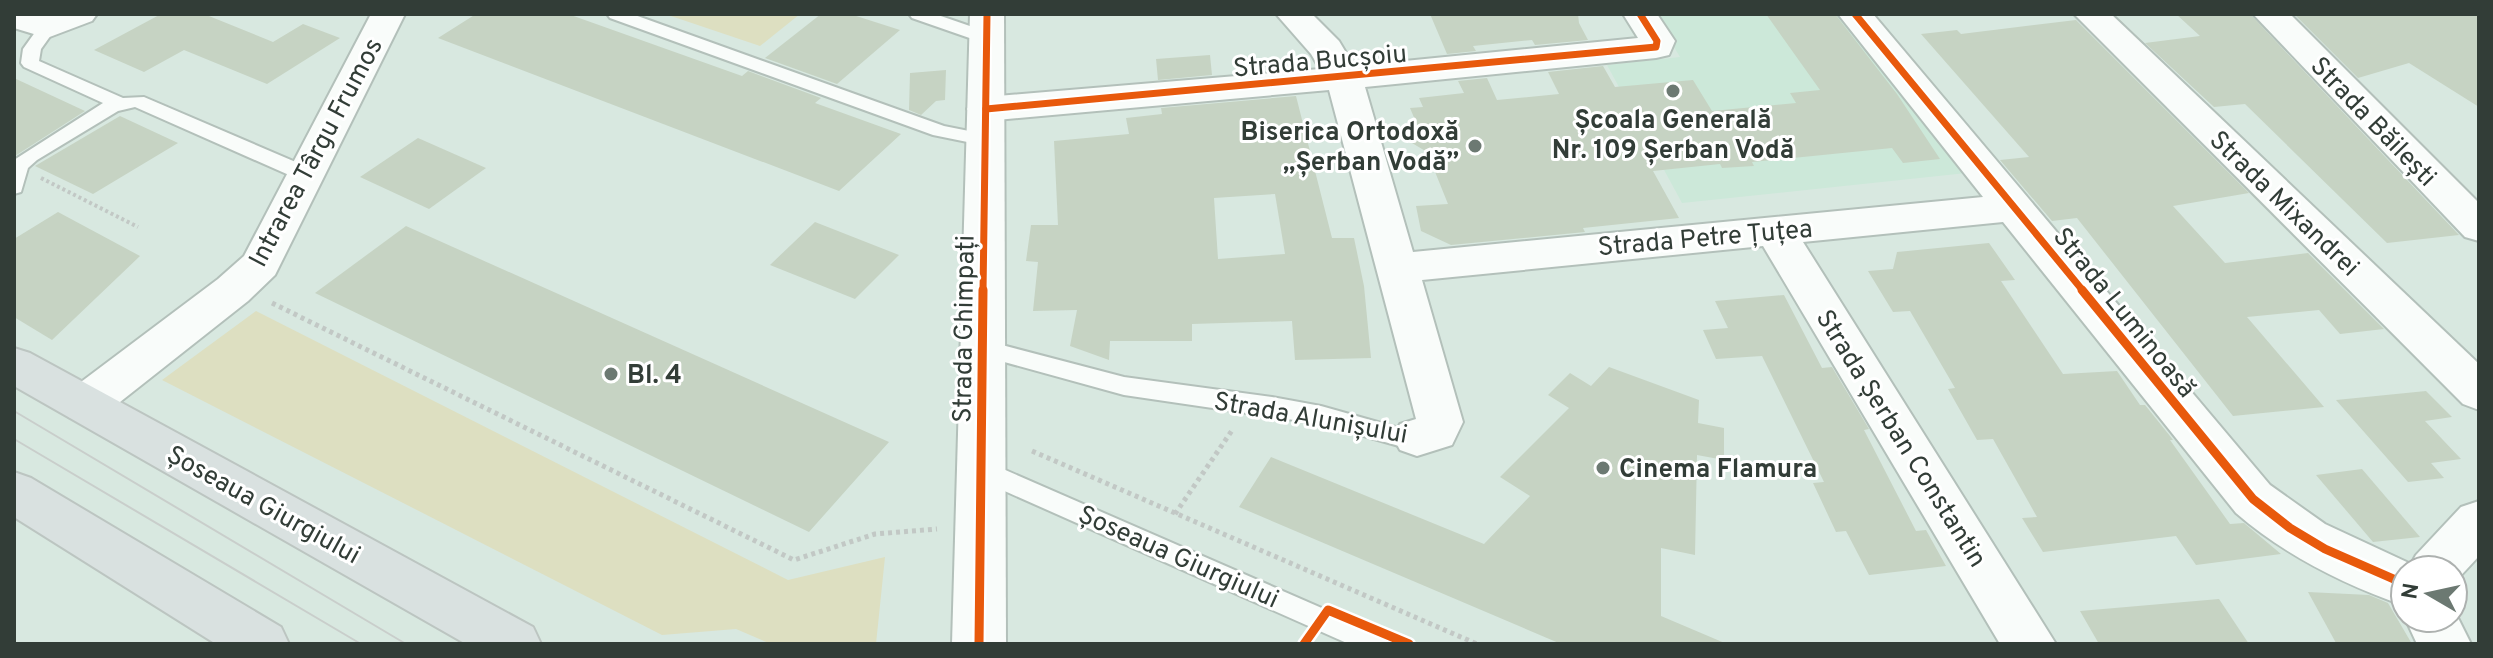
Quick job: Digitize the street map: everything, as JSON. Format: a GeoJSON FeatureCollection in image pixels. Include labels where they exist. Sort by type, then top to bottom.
{"type":"FeatureCollection","features":[{"type":"Feature","properties":{"kind":"main road","name":"Șoseaua Giurgiului"},"geometry":{"type":"LineString","coordinates":[[14,365],[514,644]]}},
{"type":"Feature","properties":{"kind":"main road"},"geometry":{"type":"LineString","coordinates":[[14,492],[262,644]]}},
{"type":"Feature","properties":{"kind":"street"},"geometry":{"type":"LineString","coordinates":[[14,17],[47,28],[80,14]]}},
{"type":"Feature","properties":{"kind":"street","name":"Intrarea Târgu Frumos"},"geometry":{"type":"LineString","coordinates":[[85,404],[233,290],[268,253],[388,14]]}},
{"type":"Feature","properties":{"kind":"street","name":"Strada Alunișului"},"geometry":{"type":"LineString","coordinates":[[1293,14],[1326,49],[1344,79],[1440,422],[1435,432],[1417,437]]}},
{"type":"Feature","properties":{"kind":"street","name":"Strada Bucșoiu"},"geometry":{"type":"LineString","coordinates":[[986,124],[1344,79],[1656,47],[1657,41],[1640,14]]}},
{"type":"Feature","properties":{"kind":"street","name":"Strada Luminoasă"},"geometry":{"type":"LineString","coordinates":[[1855,14],[2253,499],[2290,531],[2335,556],[2389,578]]}},
{"type":"Feature","properties":{"kind":"street","name":"Strada Mixandrei"},"geometry":{"type":"LineString","coordinates":[[2091,14],[2479,392]]}},
{"type":"Feature","properties":{"kind":"street","name":"Strada Băilești"},"geometry":{"type":"LineString","coordinates":[[2270,14],[2479,227]]}},
{"type":"Feature","properties":{"kind":"street","name":"Strada Ghimpați"},"geometry":{"type":"LineString","coordinates":[[979,644],[987,26]]}},
{"type":"Feature","properties":{"kind":"street","name":"Strada Petre Țuțea"},"geometry":{"type":"LineString","coordinates":[[1396,268],[2014,207]]}},
{"type":"Feature","properties":{"kind":"street","name":"Strada Șerban Constantin"},"geometry":{"type":"LineString","coordinates":[[1775,231],[2029,644]]}},
{"type":"Feature","properties":{"kind":"street"},"geometry":{"type":"LineString","coordinates":[[2449,554],[2479,522]]}},
{"type":"Feature","properties":{"kind":"lane"},"geometry":{"type":"LineString","coordinates":[[616,14],[940,131],[986,124]]}},
{"type":"Feature","properties":{"kind":"lane"},"geometry":{"type":"LineString","coordinates":[[918,14],[987,26]]}},
{"type":"Feature","properties":{"kind":"lane"},"geometry":{"type":"LineString","coordinates":[[47,28],[32,49],[30,63],[120,104]]}},
{"type":"Feature","properties":{"kind":"lane"},"geometry":{"type":"LineString","coordinates":[[14,187],[19,166],[41,148],[120,104],[137,101],[305,174]]}},
{"type":"Feature","properties":{"kind":"lane","name":"Strada Alunișului"},"geometry":{"type":"LineString","coordinates":[[983,348],[1124,386],[1321,415],[1399,437],[1417,437]]}},
{"type":"Feature","properties":{"kind":"lane","name":"Șoseaua Giurgiului"},"geometry":{"type":"LineString","coordinates":[[980,469],[1377,644]]}},
{"type":"Feature","properties":{"kind":"path"},"geometry":{"type":"LineString","coordinates":[[19,166],[138,227]]}},
{"type":"Feature","properties":{"kind":"path"},"geometry":{"type":"LineString","coordinates":[[233,290],[266,300],[794,560],[875,534],[980,525]]}},
{"type":"Feature","properties":{"kind":"path"},"geometry":{"type":"LineString","coordinates":[[1175,514],[1250,403]]}},
{"type":"Feature","properties":{"kind":"path"},"geometry":{"type":"LineString","coordinates":[[1032,451],[1477,644]]}},
{"type":"Feature","properties":{"kind":"shaded area"},"geometry":{"type":"Polygon","coordinates":[[[665,14],[800,14],[760,46],[665,14]]]}},
{"type":"Feature","properties":{"kind":"shaded area","name":"Școala Generală Nr. 109 Șerban Vodă"},"geometry":{"type":"Polygon","coordinates":[[[1654,14],[1850,14],[1976,172],[1682,203],[1607,65],[1680,57],[1654,14]]]}},
{"type":"Feature","properties":{"kind":"shaded area"},"geometry":{"type":"Polygon","coordinates":[[[256,311],[788,580],[885,557],[876,644],[771,644],[736,629],[662,635],[162,380],[256,311]]]}},
{"type":"Feature","properties":{"kind":"building"},"geometry":{"type":"Polygon","coordinates":[[[161,14],[204,14],[273,42],[303,24],[340,38],[267,84],[184,50],[144,72],[94,50],[161,14]]]}},
{"type":"Feature","properties":{"kind":"building"},"geometry":{"type":"Polygon","coordinates":[[[476,14],[568,14],[742,76],[748,71],[821,98],[815,103],[901,134],[839,191],[438,38],[476,14]]]}},
{"type":"Feature","properties":{"kind":"building"},"geometry":{"type":"Polygon","coordinates":[[[821,14],[850,14],[900,30],[837,84],[765,58],[821,14]]]}},
{"type":"Feature","properties":{"kind":"building"},"geometry":{"type":"Polygon","coordinates":[[[1430,14],[1578,14],[1588,40],[1535,45],[1532,40],[1473,46],[1476,51],[1447,54],[1430,14]]]}},
{"type":"Feature","properties":{"kind":"building"},"geometry":{"type":"Polygon","coordinates":[[[1766,14],[1835,14],[1897,94],[1940,159],[1903,163],[1892,148],[1752,162],[1754,166],[1722,168],[1720,164],[1653,171],[1679,218],[1583,228],[1585,232],[1451,245],[1421,231],[1416,206],[1448,204],[1427,152],[1407,140],[1418,127],[1410,108],[1423,107],[1419,98],[1464,93],[1458,81],[1487,78],[1497,100],[1559,94],[1548,72],[1603,66],[1615,87],[1693,80],[1712,111],[1796,103],[1790,93],[1820,90],[1766,14]]]}},
{"type":"Feature","properties":{"kind":"building"},"geometry":{"type":"Polygon","coordinates":[[[2176,14],[2250,14],[2459,235],[2387,243],[2245,104],[2214,107],[2145,43],[2200,36],[2176,14]]]}},
{"type":"Feature","properties":{"kind":"building"},"geometry":{"type":"Polygon","coordinates":[[[2294,14],[2479,14],[2479,107],[2409,63],[2358,78],[2294,14]]]}},
{"type":"Feature","properties":{"kind":"building"},"geometry":{"type":"Polygon","coordinates":[[[2076,20],[2249,193],[2173,206],[2225,263],[2308,253],[2384,329],[2340,334],[2319,310],[2247,317],[2324,407],[2233,416],[2077,218],[2052,221],[2000,160],[2029,157],[1921,34],[1957,30],[1961,34],[2076,20]]]}},
{"type":"Feature","properties":{"kind":"building"},"geometry":{"type":"Polygon","coordinates":[[[1210,55],[1212,75],[1158,80],[1156,59],[1210,55]]]}},
{"type":"Feature","properties":{"kind":"building"},"geometry":{"type":"Polygon","coordinates":[[[946,70],[945,100],[936,101],[921,115],[909,110],[910,73],[946,70]]]}},
{"type":"Feature","properties":{"kind":"building"},"geometry":{"type":"Polygon","coordinates":[[[14,78],[85,111],[15,156],[14,78]]]}},
{"type":"Feature","properties":{"kind":"building"},"geometry":{"type":"Polygon","coordinates":[[[1296,96],[1332,238],[1354,238],[1364,286],[1371,358],[1295,360],[1292,321],[1192,324],[1192,341],[1110,341],[1109,360],[1070,346],[1077,310],[1033,311],[1038,262],[1026,261],[1031,225],[1058,225],[1054,141],[1129,134],[1126,118],[1162,114],[1161,108],[1296,96]],[[1275,194],[1214,198],[1218,259],[1285,254],[1275,194]]]}},
{"type":"Feature","properties":{"kind":"building"},"geometry":{"type":"Polygon","coordinates":[[[120,116],[178,143],[93,194],[35,166],[120,116]]]}},
{"type":"Feature","properties":{"kind":"building"},"geometry":{"type":"Polygon","coordinates":[[[418,138],[486,168],[429,209],[360,177],[418,138]]]}},
{"type":"Feature","properties":{"kind":"building"},"geometry":{"type":"Polygon","coordinates":[[[58,212],[140,256],[52,340],[14,317],[14,239],[58,212]]]}},
{"type":"Feature","properties":{"kind":"building"},"geometry":{"type":"Polygon","coordinates":[[[815,222],[899,255],[855,299],[770,265],[815,222]]]}},
{"type":"Feature","properties":{"kind":"building","name":"Bl. 4"},"geometry":{"type":"Polygon","coordinates":[[[406,226],[889,442],[809,532],[315,293],[406,226]]]}},
{"type":"Feature","properties":{"kind":"building"},"geometry":{"type":"Polygon","coordinates":[[[1989,243],[2015,280],[2001,281],[2063,374],[2117,371],[2140,405],[2145,405],[2173,440],[2170,440],[2230,524],[2244,523],[2281,554],[2196,565],[2176,536],[2043,552],[2022,518],[2037,517],[1993,439],[1977,440],[1948,389],[1955,388],[1910,311],[1893,312],[1868,271],[1893,269],[1897,252],[1989,243]]]}},
{"type":"Feature","properties":{"kind":"building"},"geometry":{"type":"Polygon","coordinates":[[[1784,295],[1822,368],[1832,367],[1869,429],[1864,430],[1916,531],[1926,530],[1946,566],[1869,575],[1846,531],[1836,532],[1813,483],[1824,482],[1762,356],[1716,359],[1703,330],[1728,328],[1715,301],[1784,295]]]}},
{"type":"Feature","properties":{"kind":"building"},"geometry":{"type":"Polygon","coordinates":[[[1609,367],[1699,400],[1698,423],[1724,428],[1724,460],[1697,455],[1695,555],[1661,548],[1661,616],[1727,644],[1561,644],[1239,507],[1271,457],[1484,544],[1530,496],[1500,477],[1569,408],[1548,395],[1570,373],[1591,386],[1609,367]]]}},
{"type":"Feature","properties":{"kind":"building"},"geometry":{"type":"Polygon","coordinates":[[[2426,391],[2452,417],[2425,421],[2461,459],[2431,463],[2444,478],[2408,482],[2336,400],[2426,391]]]}},
{"type":"Feature","properties":{"kind":"building"},"geometry":{"type":"Polygon","coordinates":[[[2362,469],[2420,537],[2373,542],[2316,475],[2362,469]]]}},
{"type":"Feature","properties":{"kind":"building"},"geometry":{"type":"Polygon","coordinates":[[[2308,592],[2369,595],[2388,603],[2389,634],[2406,634],[2412,644],[2336,643],[2308,592]]]}},
{"type":"Feature","properties":{"kind":"building"},"geometry":{"type":"Polygon","coordinates":[[[2219,599],[2249,644],[2099,644],[2080,611],[2219,599]]]}},
{"type":"Feature","properties":{"kind":"tram line"},"geometry":{"type":"LineString","coordinates":[[14,411],[406,644]]}},
{"type":"Feature","properties":{"kind":"tram line"},"geometry":{"type":"LineString","coordinates":[[14,439],[361,644]]}},
{"type":"Feature","properties":{"kind":"cycle path"},"geometry":{"type":"LineString","coordinates":[[979,644],[987,14]]}},
{"type":"Feature","properties":{"kind":"cycle path"},"geometry":{"type":"LineString","coordinates":[[986,109],[1656,47],[1657,41],[1640,14]]}},
{"type":"Feature","properties":{"kind":"cycle path"},"geometry":{"type":"LineString","coordinates":[[1855,14],[2253,499],[2307,539],[2389,577]]}},
{"type":"Feature","properties":{"kind":"cycle path"},"geometry":{"type":"LineString","coordinates":[[1304,644],[1328,610],[1409,644]]}},
{"type":"Feature","properties":{"kind":"place","name":"Școala Generală Nr. 109 Șerban Vodă"},"geometry":{"type":"Point","coordinates":[1673,91]}},
{"type":"Feature","properties":{"kind":"place","name":"Biserica Ortodoxă „Șerban Vodă”"},"geometry":{"type":"Point","coordinates":[1475,146]}},
{"type":"Feature","properties":{"kind":"place","name":"Bl. 4"},"geometry":{"type":"Point","coordinates":[611,374]}},
{"type":"Feature","properties":{"kind":"place","name":"Cinema Flamura"},"geometry":{"type":"Point","coordinates":[1603,468]}}]}
